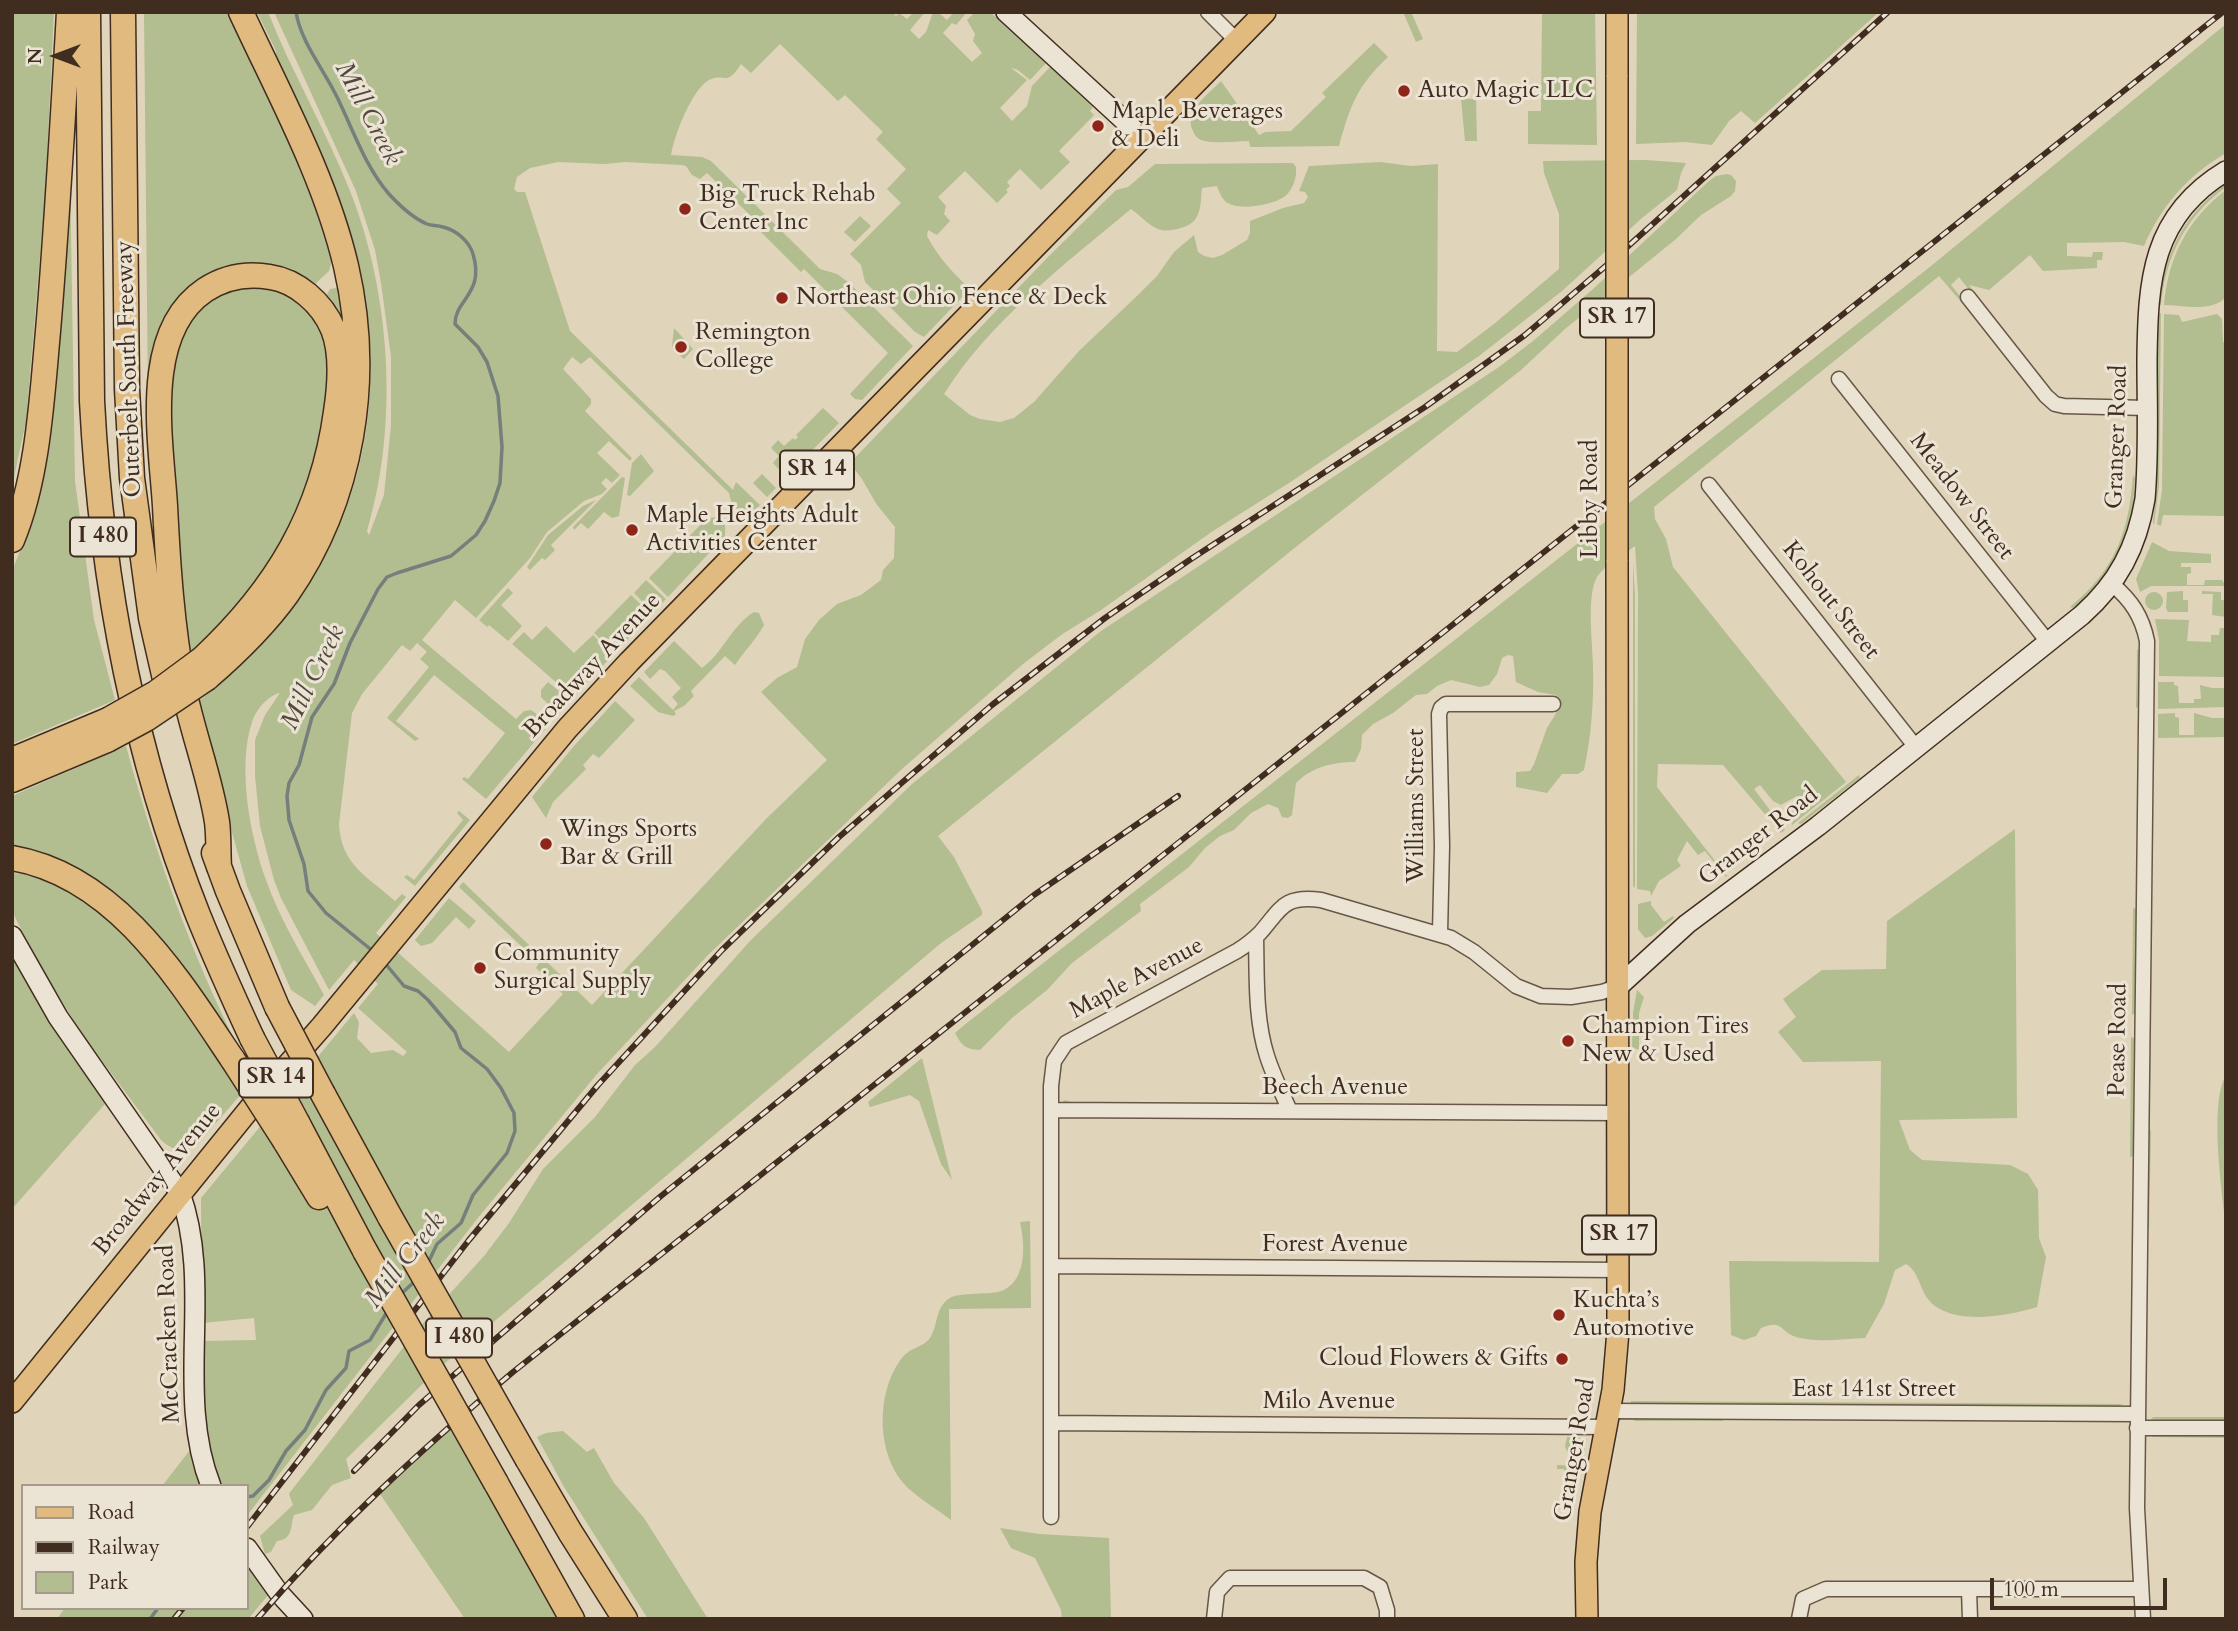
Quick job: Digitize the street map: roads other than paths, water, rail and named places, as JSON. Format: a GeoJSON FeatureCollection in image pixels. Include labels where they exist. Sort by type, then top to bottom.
{"type":"FeatureCollection","features":[{"type":"Feature","properties":{"kind":"highway"},"geometry":{"type":"LineString","coordinates":[[12,540],[28,485],[43,389],[69,12]]}},
{"type":"Feature","properties":{"kind":"highway","name":"Outerbelt South Freeway"},"geometry":{"type":"LineString","coordinates":[[88,12],[92,401],[95,461],[111,593],[140,733],[170,836],[198,914],[291,1133]]}},
{"type":"Feature","properties":{"kind":"highway","name":"Outerbelt South Freeway"},"geometry":{"type":"LineString","coordinates":[[123,12],[127,375],[133,491],[151,618],[190,782],[219,867],[277,1007],[390,1217],[528,1460],[625,1619]]}},
{"type":"Feature","properties":{"kind":"highway"},"geometry":{"type":"LineString","coordinates":[[12,780],[108,730],[156,693],[235,654],[286,594],[311,554],[343,475],[358,388],[354,304],[331,216],[291,118],[241,12]]}},
{"type":"Feature","properties":{"kind":"highway"},"geometry":{"type":"LineString","coordinates":[[204,669],[288,556],[319,488],[333,431],[339,372],[334,331],[322,310],[306,293],[276,278],[253,275],[230,278],[211,286],[194,298],[180,315],[169,336],[160,382],[161,446],[174,618],[184,689],[218,825],[219,867]]}},
{"type":"Feature","properties":{"kind":"highway"},"geometry":{"type":"LineString","coordinates":[[12,760],[108,730]]}},
{"type":"Feature","properties":{"kind":"highway"},"geometry":{"type":"LineString","coordinates":[[16,859],[57,872],[116,911],[169,968],[233,1060],[291,1133]]}},
{"type":"Feature","properties":{"kind":"highway","name":"I 480"},"geometry":{"type":"LineString","coordinates":[[291,1133],[322,1201],[365,1251],[572,1619]]}},
{"type":"Feature","properties":{"kind":"main road","name":"Broadway Avenue"},"geometry":{"type":"LineString","coordinates":[[12,1402],[180,1193],[567,729],[1265,12]]}},
{"type":"Feature","properties":{"kind":"main road","name":"Libby Road"},"geometry":{"type":"LineString","coordinates":[[1616,12],[1619,986]]}},
{"type":"Feature","properties":{"kind":"main road","name":"Granger Road"},"geometry":{"type":"LineString","coordinates":[[1587,1619],[1586,1562],[1590,1512],[1608,1419],[1618,1343],[1619,986]]}},
{"type":"Feature","properties":{"kind":"street"},"geometry":{"type":"LineString","coordinates":[[1006,12],[1142,137]]}},
{"type":"Feature","properties":{"kind":"street"},"geometry":{"type":"LineString","coordinates":[[1208,12],[1237,41]]}},
{"type":"Feature","properties":{"kind":"street","name":"Granger Road"},"geometry":{"type":"LineString","coordinates":[[1619,986],[1687,924],[1818,826],[2048,642],[2091,607],[2112,584],[2133,549],[2142,519],[2146,488],[2148,310],[2153,269],[2166,235],[2191,200],[2226,171]]}},
{"type":"Feature","properties":{"kind":"street"},"geometry":{"type":"LineString","coordinates":[[1968,297],[2055,404],[2068,407],[2147,408]]}},
{"type":"Feature","properties":{"kind":"street","name":"Meadow Street"},"geometry":{"type":"LineString","coordinates":[[1839,379],[2048,642]]}},
{"type":"Feature","properties":{"kind":"street","name":"Kohout Street"},"geometry":{"type":"LineString","coordinates":[[1709,485],[1915,746]]}},
{"type":"Feature","properties":{"kind":"street","name":"Pease Road"},"geometry":{"type":"LineString","coordinates":[[2112,584],[2132,602],[2141,618],[2147,641],[2137,1421],[2137,1508],[2143,1619]]}},
{"type":"Feature","properties":{"kind":"street","name":"Williams Street"},"geometry":{"type":"LineString","coordinates":[[1440,933],[1441,708],[1446,704],[1553,704]]}},
{"type":"Feature","properties":{"kind":"street","name":"Maple Avenue"},"geometry":{"type":"LineString","coordinates":[[1051,1517],[1051,1078],[1054,1060],[1066,1043],[1229,956],[1256,937],[1281,907],[1304,899],[1321,900],[1440,933],[1474,952],[1516,986],[1541,996],[1571,997],[1619,986]]}},
{"type":"Feature","properties":{"kind":"street","name":"McCracken Road"},"geometry":{"type":"LineString","coordinates":[[12,936],[58,1017],[180,1193],[190,1223],[194,1252],[196,1425],[202,1460],[210,1484]]}},
{"type":"Feature","properties":{"kind":"street"},"geometry":{"type":"LineString","coordinates":[[1256,937],[1262,1037],[1290,1111]]}},
{"type":"Feature","properties":{"kind":"street","name":"Beech Avenue"},"geometry":{"type":"LineString","coordinates":[[1051,1110],[1619,1113]]}},
{"type":"Feature","properties":{"kind":"street","name":"Forest Avenue"},"geometry":{"type":"LineString","coordinates":[[1051,1265],[1619,1270]]}},
{"type":"Feature","properties":{"kind":"street","name":"East 141st Street"},"geometry":{"type":"LineString","coordinates":[[1608,1419],[2137,1421],[2226,1428]]}},
{"type":"Feature","properties":{"kind":"street","name":"Milo Avenue"},"geometry":{"type":"LineString","coordinates":[[1051,1423],[1608,1419]]}},
{"type":"Feature","properties":{"kind":"street"},"geometry":{"type":"LineString","coordinates":[[248,1549],[279,1593],[303,1619]]}},
{"type":"Feature","properties":{"kind":"street"},"geometry":{"type":"LineString","coordinates":[[1214,1619],[1217,1592],[1230,1578],[1364,1578],[1380,1587],[1387,1619]]}},
{"type":"Feature","properties":{"kind":"street"},"geometry":{"type":"LineString","coordinates":[[1799,1619],[1803,1599],[1826,1590],[2141,1590]]}},
{"type":"Feature","properties":{"kind":"street"},"geometry":{"type":"LineString","coordinates":[[1969,1590],[1970,1619]]}},
{"type":"Feature","properties":{"kind":"waterway","name":"Mill Creek"},"geometry":{"type":"LineString","coordinates":[[296,12],[308,46],[333,88],[367,161],[381,184],[411,215],[427,224],[453,231],[471,249],[476,267],[475,278],[473,287],[456,315],[455,324],[478,347],[487,362],[498,396],[502,447],[500,483],[485,521],[476,535],[451,556],[387,577],[378,589],[350,643],[334,684],[312,717],[299,765],[289,783],[289,820],[304,864],[308,891],[326,913],[374,952]]}},
{"type":"Feature","properties":{"kind":"waterway","name":"Mill Creek"},"geometry":{"type":"LineString","coordinates":[[384,962],[404,986],[418,991],[428,1000],[455,1032],[461,1048],[487,1069],[514,1113],[515,1131],[507,1153],[473,1195],[461,1223],[437,1244],[428,1263]]}},
{"type":"Feature","properties":{"kind":"waterway","name":"Mill Creek"},"geometry":{"type":"LineString","coordinates":[[400,1295],[415,1281]]}},
{"type":"Feature","properties":{"kind":"waterway","name":"Mill Creek"},"geometry":{"type":"LineString","coordinates":[[248,1497],[253,1496],[269,1480],[286,1451],[305,1430],[326,1390],[346,1368],[349,1351],[370,1340],[387,1312]]}},
{"type":"Feature","properties":{"kind":"waterway","name":"Mill Creek"},"geometry":{"type":"LineString","coordinates":[[150,1619],[157,1610]]}},
{"type":"Feature","properties":{"kind":"railway"},"geometry":{"type":"LineString","coordinates":[[248,1526],[469,1240],[598,1085],[722,950],[839,837],[992,705],[1105,618],[1425,407],[1525,335],[1615,258],[1888,12]]}},
{"type":"Feature","properties":{"kind":"railway"},"geometry":{"type":"LineString","coordinates":[[257,1619],[380,1490],[513,1372],[2223,12]]}},
{"type":"Feature","properties":{"kind":"railway"},"geometry":{"type":"LineString","coordinates":[[354,1471],[419,1405],[661,1196],[1034,895],[1178,796]]}},
{"type":"Feature","properties":{"kind":"railway"},"geometry":{"type":"LineString","coordinates":[[174,1619],[181,1610]]}},
{"type":"Feature","properties":{"kind":"place","name":"Auto Magic LLC"},"geometry":{"type":"Point","coordinates":[1404,91]}},
{"type":"Feature","properties":{"kind":"place","name":"Maple Beverages & Deli"},"geometry":{"type":"Point","coordinates":[1098,126]}},
{"type":"Feature","properties":{"kind":"place","name":"Big Truck Rehab Center Inc"},"geometry":{"type":"Point","coordinates":[685,209]}},
{"type":"Feature","properties":{"kind":"place","name":"Northeast Ohio Fence & Deck"},"geometry":{"type":"Point","coordinates":[782,298]}},
{"type":"Feature","properties":{"kind":"place","name":"Remington College"},"geometry":{"type":"Point","coordinates":[681,347]}},
{"type":"Feature","properties":{"kind":"place","name":"Maple Heights Adult Activities Center"},"geometry":{"type":"Point","coordinates":[632,530]}},
{"type":"Feature","properties":{"kind":"place","name":"Wings Sports Bar & Grill"},"geometry":{"type":"Point","coordinates":[546,844]}},
{"type":"Feature","properties":{"kind":"place","name":"Community Surgical Supply"},"geometry":{"type":"Point","coordinates":[480,968]}},
{"type":"Feature","properties":{"kind":"place","name":"Champion Tires New & Used"},"geometry":{"type":"Point","coordinates":[1568,1041]}},
{"type":"Feature","properties":{"kind":"place","name":"Kuchta’s Automotive"},"geometry":{"type":"Point","coordinates":[1559,1315]}},
{"type":"Feature","properties":{"kind":"place","name":"Cloud Flowers & Gifts"},"geometry":{"type":"Point","coordinates":[1562,1359]}}]}
